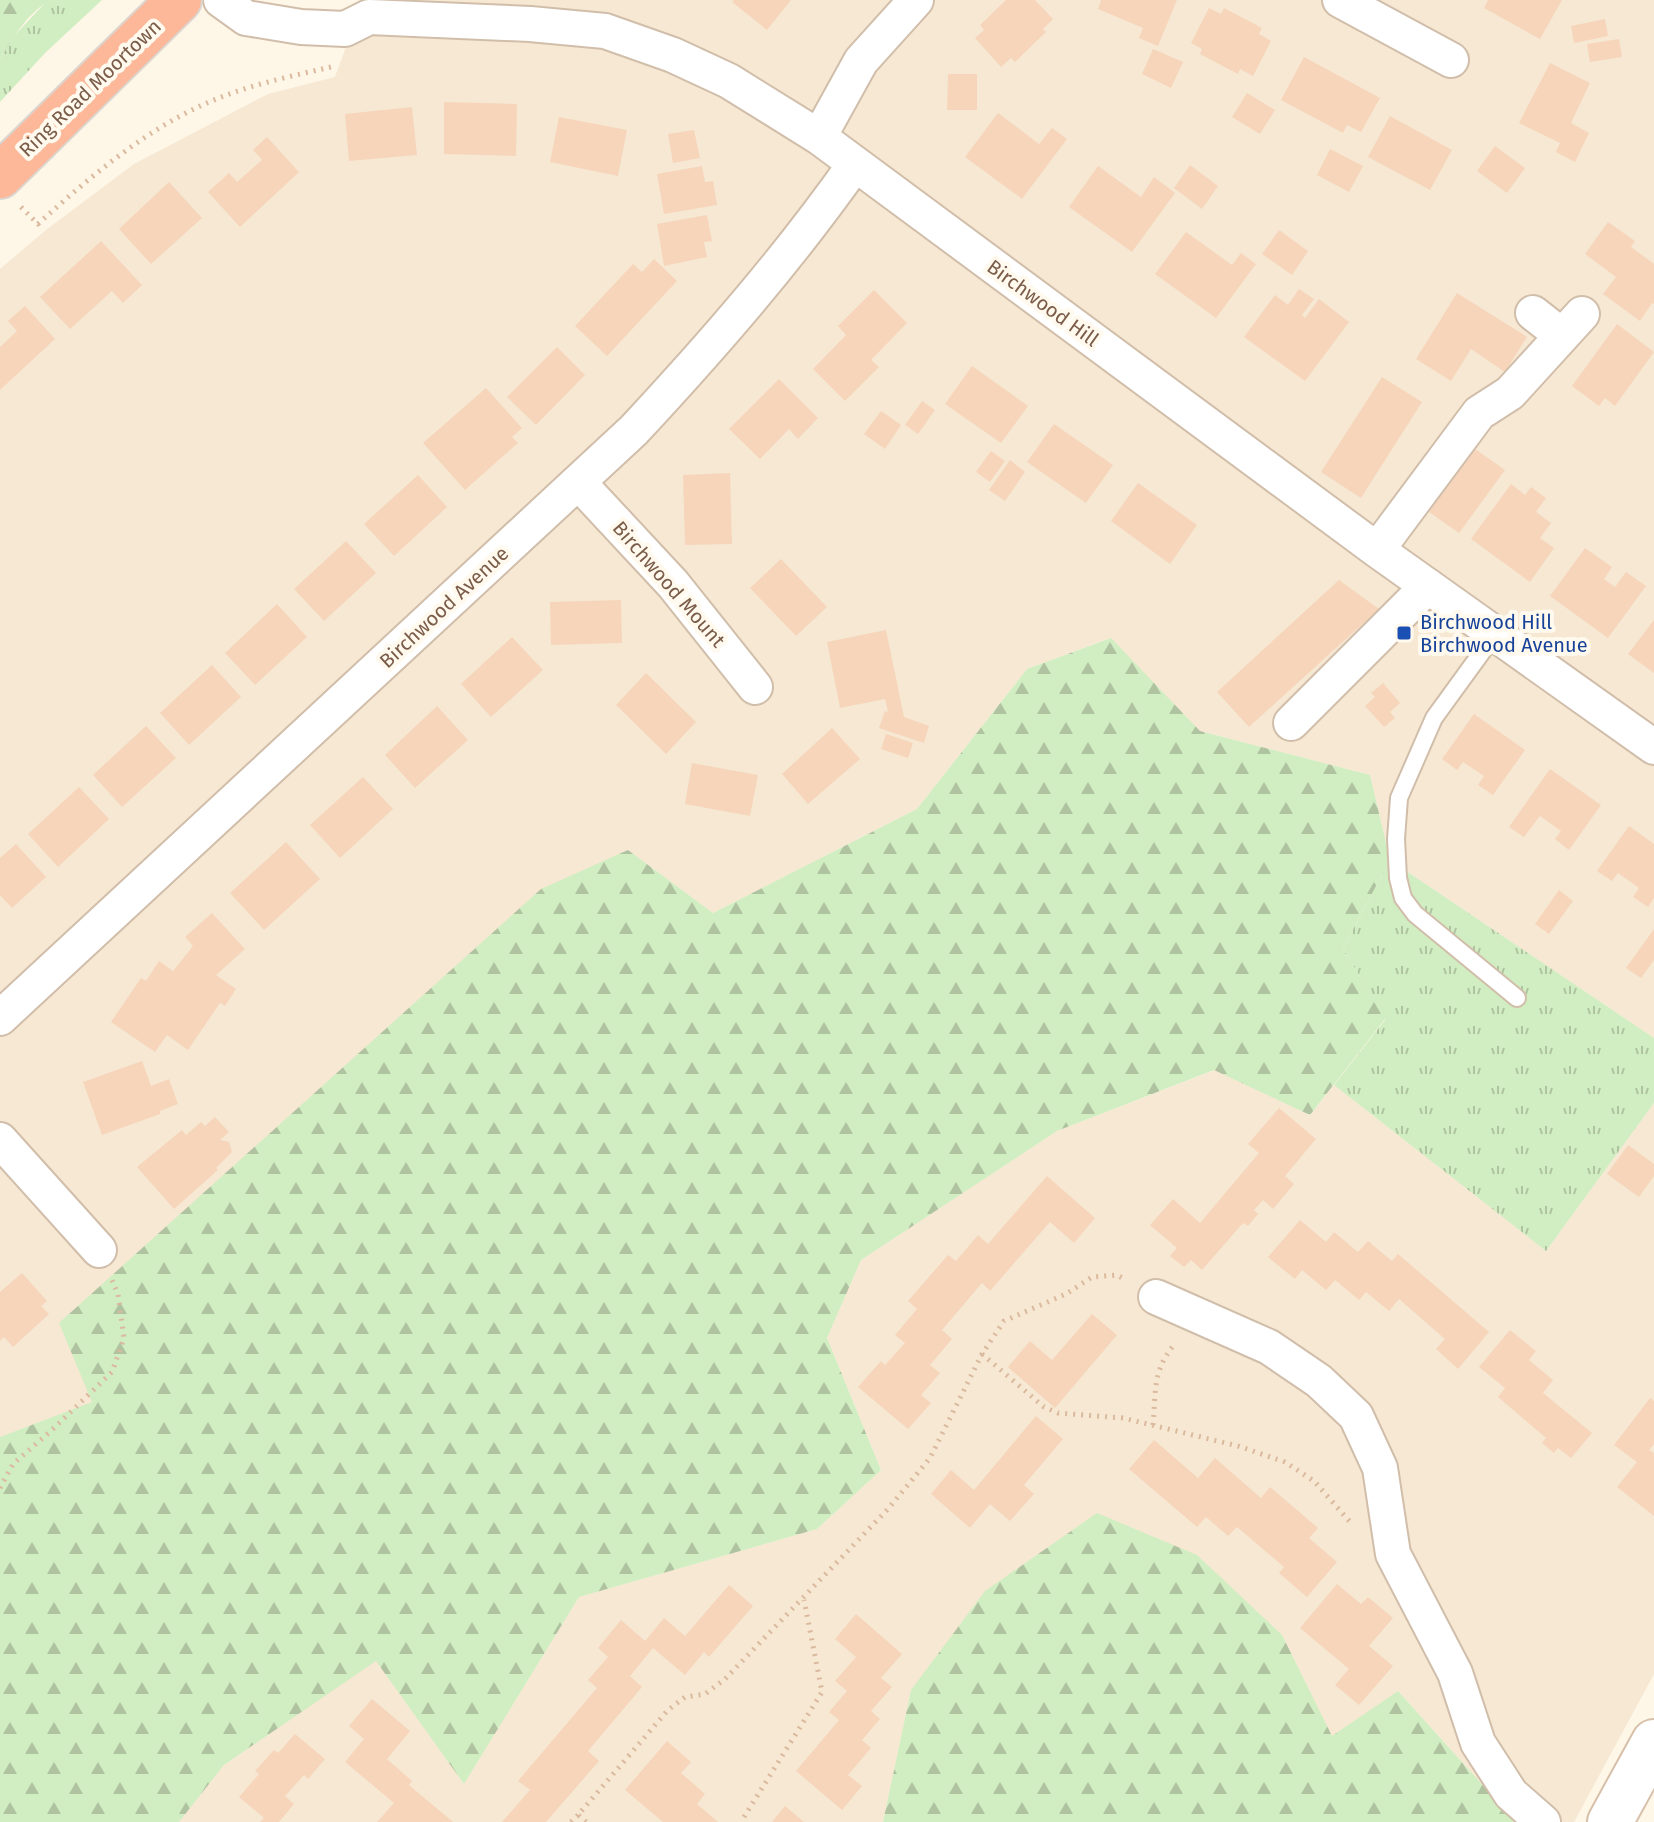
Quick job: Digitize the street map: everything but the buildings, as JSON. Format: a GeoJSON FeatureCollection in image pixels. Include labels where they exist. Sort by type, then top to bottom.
{"type":"FeatureCollection","features":[{"type":"Feature","properties":{"kind":"highway","name":"Ring Road Moortown"},"geometry":{"type":"LineString","coordinates":[[0,176],[179,0]]}},
{"type":"Feature","properties":{"kind":"street","name":"Birchwood Hill"},"geometry":{"type":"LineString","coordinates":[[221,0],[246,18],[267,23],[353,16],[530,24],[605,31],[673,55],[729,81],[819,137],[1377,550],[1654,747]]}},
{"type":"Feature","properties":{"kind":"street"},"geometry":{"type":"LineString","coordinates":[[819,137],[861,61],[916,0]]}},
{"type":"Feature","properties":{"kind":"street"},"geometry":{"type":"LineString","coordinates":[[1340,0],[1451,60]]}},
{"type":"Feature","properties":{"kind":"street","name":"Birchwood Avenue"},"geometry":{"type":"LineString","coordinates":[[0,1018],[634,430],[697,363],[766,282],[855,164]]}},
{"type":"Feature","properties":{"kind":"street"},"geometry":{"type":"LineString","coordinates":[[1377,550],[1479,413],[1510,393],[1571,324],[1533,313]]}},
{"type":"Feature","properties":{"kind":"street","name":"Birchwood Mount"},"geometry":{"type":"LineString","coordinates":[[579,483],[673,584],[755,687]]}},
{"type":"Feature","properties":{"kind":"street"},"geometry":{"type":"LineString","coordinates":[[1291,723],[1428,586]]}},
{"type":"Feature","properties":{"kind":"street"},"geometry":{"type":"LineString","coordinates":[[0,1140],[99,1250]]}},
{"type":"Feature","properties":{"kind":"street"},"geometry":{"type":"LineString","coordinates":[[1171,1304],[1269,1347],[1319,1381],[1356,1416],[1380,1468],[1393,1554],[1455,1673],[1478,1743],[1511,1794],[1543,1822]]}},
{"type":"Feature","properties":{"kind":"street"},"geometry":{"type":"LineString","coordinates":[[1610,1822],[1654,1742]]}},
{"type":"Feature","properties":{"kind":"lane"},"geometry":{"type":"LineString","coordinates":[[1495,634],[1434,718],[1399,798],[1396,839],[1398,878],[1403,898],[1415,914],[1517,998]]}},
{"type":"Feature","properties":{"kind":"path"},"geometry":{"type":"LineString","coordinates":[[38,224],[87,180],[129,149],[202,106],[246,89],[334,66],[353,16]]}},
{"type":"Feature","properties":{"kind":"path"},"geometry":{"type":"LineString","coordinates":[[0,1488],[13,1464],[112,1372],[124,1338],[118,1294],[99,1250]]}},
{"type":"Feature","properties":{"kind":"path"},"geometry":{"type":"LineString","coordinates":[[571,1822],[668,1710],[685,1697],[705,1694],[725,1679],[888,1509],[930,1458],[982,1354],[1004,1321],[1066,1294],[1092,1277],[1117,1275],[1171,1304],[1178,1341],[1162,1359],[1158,1370],[1153,1425]]}},
{"type":"Feature","properties":{"kind":"path"},"geometry":{"type":"LineString","coordinates":[[982,1354],[1044,1407],[1058,1413],[1123,1418],[1238,1446],[1285,1462],[1314,1481],[1359,1533],[1393,1554]]}},
{"type":"Feature","properties":{"kind":"path"},"geometry":{"type":"LineString","coordinates":[[744,1817],[822,1692],[804,1599]]}},
{"type":"Feature","properties":{"kind":"path"},"geometry":{"type":"LineString","coordinates":[[578,1815],[586,1822]]}},
{"type":"Feature","properties":{"kind":"shaded area"},"geometry":{"type":"Polygon","coordinates":[[[363,0],[1654,0],[1654,1038],[1390,860],[1370,775],[1200,731],[1110,638],[1027,669],[917,809],[713,913],[628,850],[93,1402],[0,1437],[0,269],[134,164],[268,94],[335,77],[363,0]]]}},
{"type":"Feature","properties":{"kind":"shaded area"},"geometry":{"type":"Polygon","coordinates":[[[1215,1070],[1310,1115],[1334,1085],[1546,1251],[1654,1103],[1654,1674],[1574,1822],[1516,1822],[1398,1691],[1332,1737],[1282,1635],[911,1690],[883,1822],[179,1822],[224,1765],[376,1660],[464,1784],[579,1597],[817,1529],[881,1470],[827,1338],[861,1260],[1057,1131],[1215,1070]]]}},
{"type":"Feature","properties":{"kind":"green space"},"geometry":{"type":"Polygon","coordinates":[[[0,0],[52,0],[29,17],[0,59],[0,0]]]}},
{"type":"Feature","properties":{"kind":"green space"},"geometry":{"type":"Polygon","coordinates":[[[52,0],[102,0],[45,53],[0,102],[0,59],[14,36],[45,3],[52,0]]]}},
{"type":"Feature","properties":{"kind":"green space"},"geometry":{"type":"Polygon","coordinates":[[[1111,638],[1200,731],[1370,775],[1390,860],[1343,948],[1385,1019],[1310,1115],[1214,1070],[1057,1131],[861,1260],[827,1338],[881,1470],[817,1529],[579,1597],[464,1784],[376,1661],[224,1765],[179,1822],[0,1822],[0,1437],[92,1402],[59,1323],[541,889],[628,850],[713,913],[917,809],[1027,669],[1111,638]]]}},
{"type":"Feature","properties":{"kind":"green space"},"geometry":{"type":"Polygon","coordinates":[[[1390,860],[1654,1038],[1654,1103],[1546,1251],[1334,1085],[1385,1020],[1343,948],[1390,860]]]}},
{"type":"Feature","properties":{"kind":"green space"},"geometry":{"type":"Polygon","coordinates":[[[1097,1513],[1197,1555],[1282,1635],[1332,1736],[1398,1691],[1516,1822],[883,1822],[911,1690],[985,1591],[1097,1513]]]}},
{"type":"Feature","properties":{"kind":"place","name":"Birchwood Hill Birchwood Avenue"},"geometry":{"type":"Point","coordinates":[1404,633]}}]}
